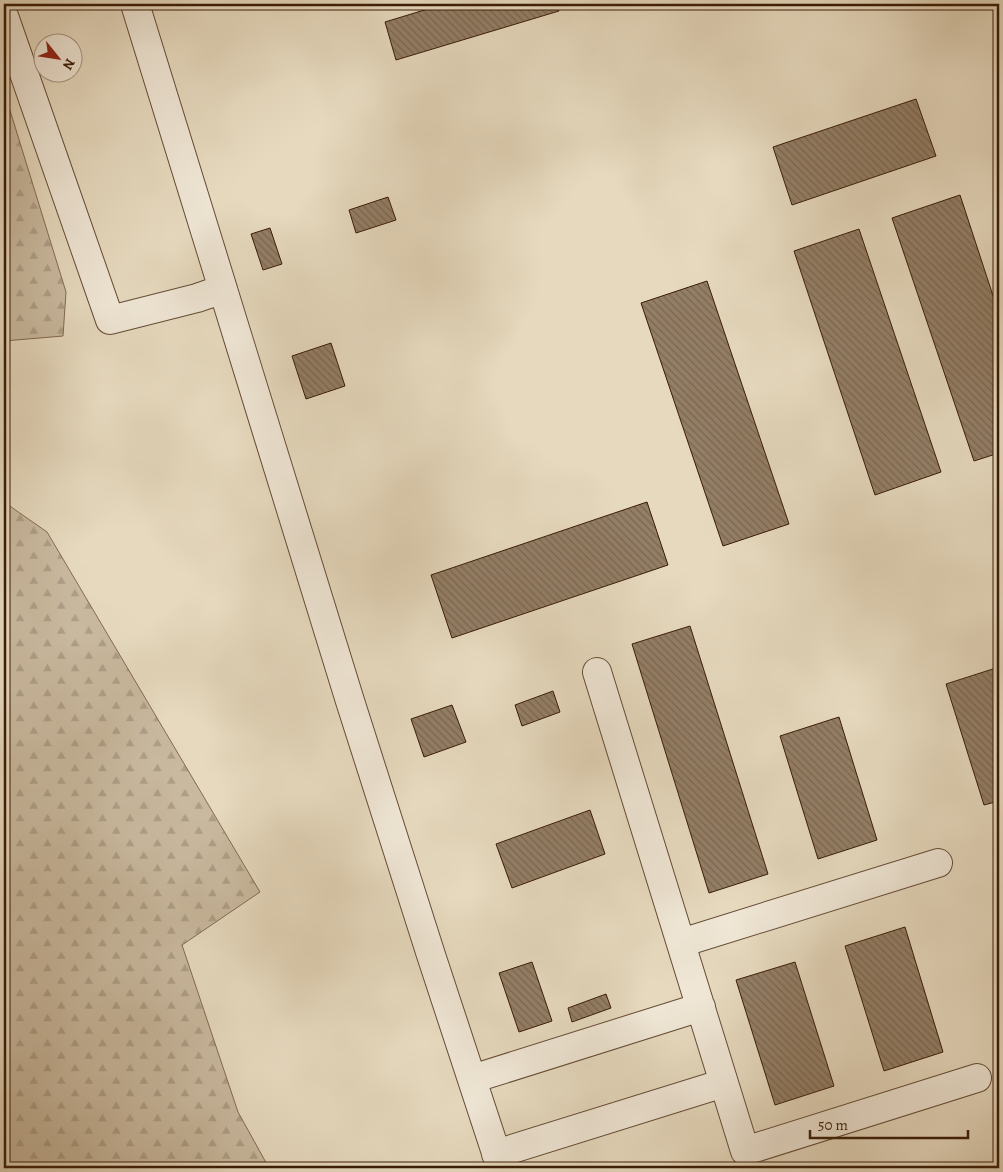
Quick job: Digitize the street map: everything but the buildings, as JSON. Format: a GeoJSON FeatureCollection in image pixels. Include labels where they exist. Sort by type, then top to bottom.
{"type":"FeatureCollection","features":[{"type":"Feature","properties":{"kind":"street"},"geometry":{"type":"LineString","coordinates":[[135,4],[350,701],[430,954],[499,1161],[724,1083]]}},
{"type":"Feature","properties":{"kind":"street"},"geometry":{"type":"LineString","coordinates":[[4,16],[110,320],[223,290]]}},
{"type":"Feature","properties":{"kind":"street"},"geometry":{"type":"LineString","coordinates":[[596,672],[745,1151],[976,1078]]}},
{"type":"Feature","properties":{"kind":"street"},"geometry":{"type":"LineString","coordinates":[[681,943],[938,863]]}},
{"type":"Feature","properties":{"kind":"street"},"geometry":{"type":"LineString","coordinates":[[472,1079],[701,1007]]}},
{"type":"Feature","properties":{"kind":"green space"},"geometry":{"type":"Polygon","coordinates":[[[4,91],[66,292],[63,336],[4,341],[4,91]]]}},
{"type":"Feature","properties":{"kind":"green space"},"geometry":{"type":"Polygon","coordinates":[[[4,502],[47,532],[260,892],[182,945],[238,1112],[269,1168],[4,1168],[4,502]]]}}]}
